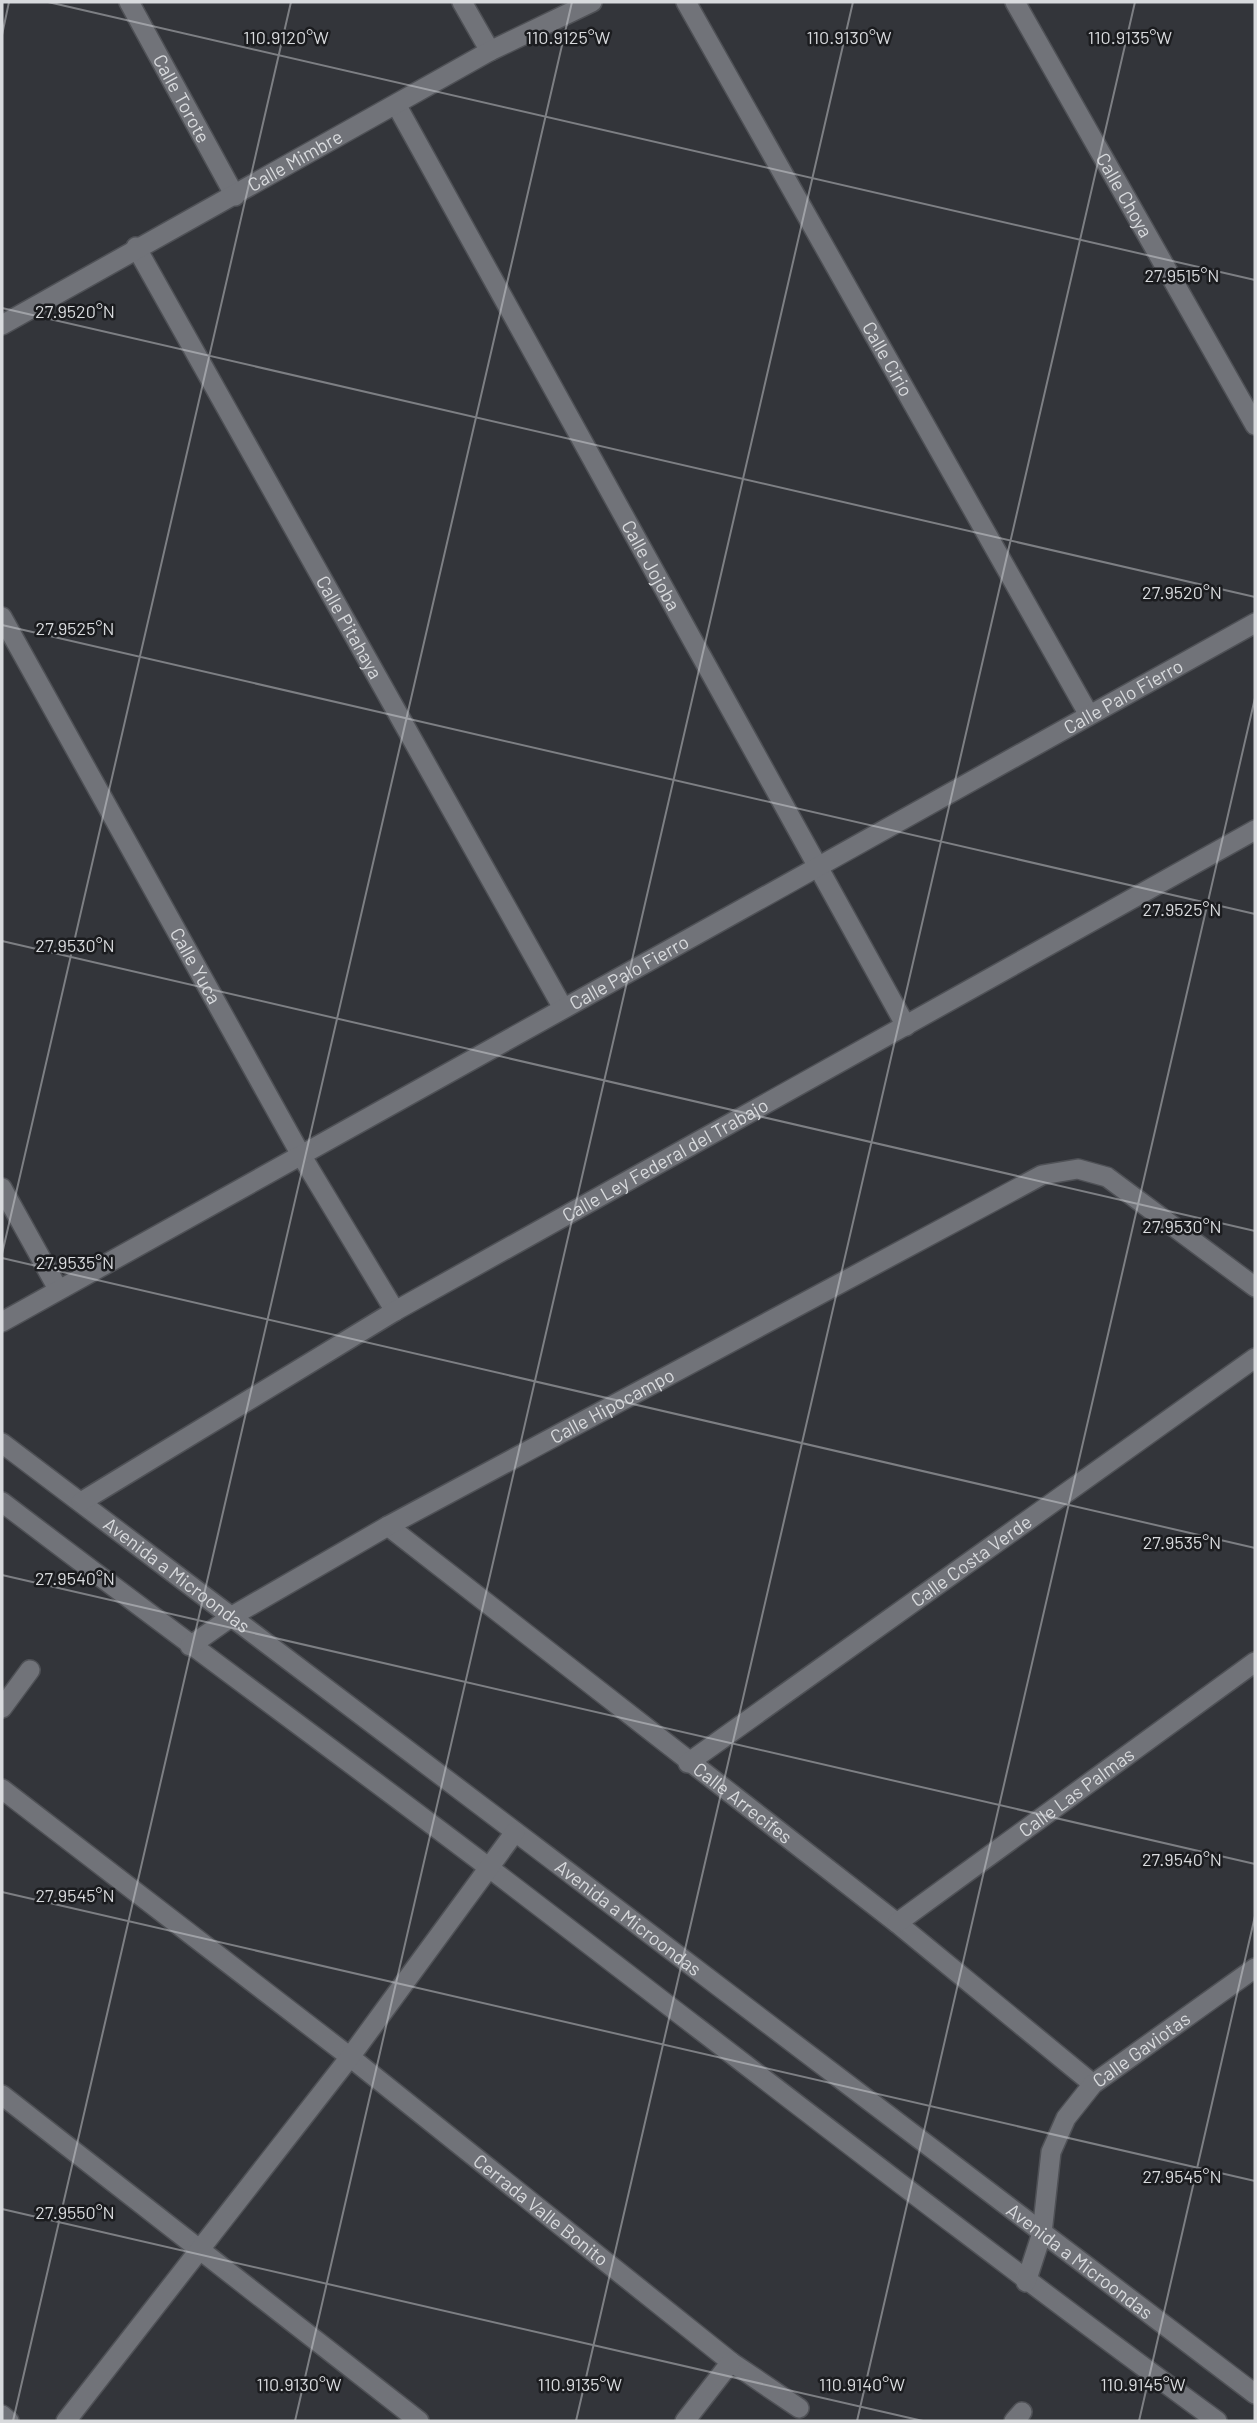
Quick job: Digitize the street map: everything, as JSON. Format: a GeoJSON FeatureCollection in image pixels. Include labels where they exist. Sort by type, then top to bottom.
{"type":"FeatureCollection","features":[{"type":"Feature","properties":{"kind":"street","name":"Calle Torote"},"geometry":{"type":"LineString","coordinates":[[129,2],[235,196]]}},
{"type":"Feature","properties":{"kind":"street"},"geometry":{"type":"LineString","coordinates":[[462,2],[490,51]]}},
{"type":"Feature","properties":{"kind":"street","name":"Calle Mimbre"},"geometry":{"type":"LineString","coordinates":[[2,325],[136,247],[235,196],[397,106],[490,51],[592,2]]}},
{"type":"Feature","properties":{"kind":"street","name":"Calle Cirio"},"geometry":{"type":"LineString","coordinates":[[686,2],[1089,715]]}},
{"type":"Feature","properties":{"kind":"street","name":"Calle Choya"},"geometry":{"type":"LineString","coordinates":[[1015,2],[1255,425]]}},
{"type":"Feature","properties":{"kind":"street","name":"Calle Jojoba"},"geometry":{"type":"LineString","coordinates":[[397,106],[906,1026]]}},
{"type":"Feature","properties":{"kind":"street","name":"Calle Pitahaya"},"geometry":{"type":"LineString","coordinates":[[136,247],[563,1007]]}},
{"type":"Feature","properties":{"kind":"street","name":"Calle Yuca"},"geometry":{"type":"LineString","coordinates":[[2,617],[301,1155],[395,1311]]}},
{"type":"Feature","properties":{"kind":"street","name":"Calle Palo Fierro"},"geometry":{"type":"LineString","coordinates":[[2,1322],[563,1007],[819,869],[1255,623]]}},
{"type":"Feature","properties":{"kind":"street","name":"Calle Ley Federal del Trabajo"},"geometry":{"type":"LineString","coordinates":[[81,1502],[395,1311],[1255,830]]}},
{"type":"Feature","properties":{"kind":"street","name":"Calle Hipocampo"},"geometry":{"type":"LineString","coordinates":[[190,1646],[234,1615],[388,1526],[1042,1175],[1078,1169],[1107,1177],[1255,1287]]}},
{"type":"Feature","properties":{"kind":"street"},"geometry":{"type":"LineString","coordinates":[[2,1188],[58,1289]]}},
{"type":"Feature","properties":{"kind":"street","name":"Calle Costa Verde"},"geometry":{"type":"LineString","coordinates":[[688,1763],[1255,1358]]}},
{"type":"Feature","properties":{"kind":"street","name":"Avenida a Microondas"},"geometry":{"type":"LineString","coordinates":[[2,1443],[234,1615],[1255,2394]]}},
{"type":"Feature","properties":{"kind":"street"},"geometry":{"type":"LineString","coordinates":[[2,1502],[190,1646],[489,1867],[1026,2282],[1217,2421]]}},
{"type":"Feature","properties":{"kind":"street","name":"Calle Arrecifes"},"geometry":{"type":"LineString","coordinates":[[388,1526],[688,1763],[897,1923],[1093,2084]]}},
{"type":"Feature","properties":{"kind":"street","name":"Calle Las Palmas"},"geometry":{"type":"LineString","coordinates":[[897,1923],[1255,1662]]}},
{"type":"Feature","properties":{"kind":"street"},"geometry":{"type":"LineString","coordinates":[[2,1709],[30,1670]]}},
{"type":"Feature","properties":{"kind":"street","name":"Cerrada Valle Bonito"},"geometry":{"type":"LineString","coordinates":[[2,1789],[350,2057],[732,2362],[799,2408]]}},
{"type":"Feature","properties":{"kind":"street"},"geometry":{"type":"LineString","coordinates":[[66,2421],[350,2057],[515,1832]]}},
{"type":"Feature","properties":{"kind":"street","name":"Calle Gaviotas"},"geometry":{"type":"LineString","coordinates":[[1026,2282],[1042,2233],[1051,2152],[1066,2119],[1093,2084],[1255,1968]]}},
{"type":"Feature","properties":{"kind":"street"},"geometry":{"type":"LineString","coordinates":[[2,2095],[419,2421]]}},
{"type":"Feature","properties":{"kind":"street"},"geometry":{"type":"LineString","coordinates":[[685,2421],[732,2362]]}},
{"type":"Feature","properties":{"kind":"street"},"geometry":{"type":"LineString","coordinates":[[2,2415],[9,2421]]}}]}
